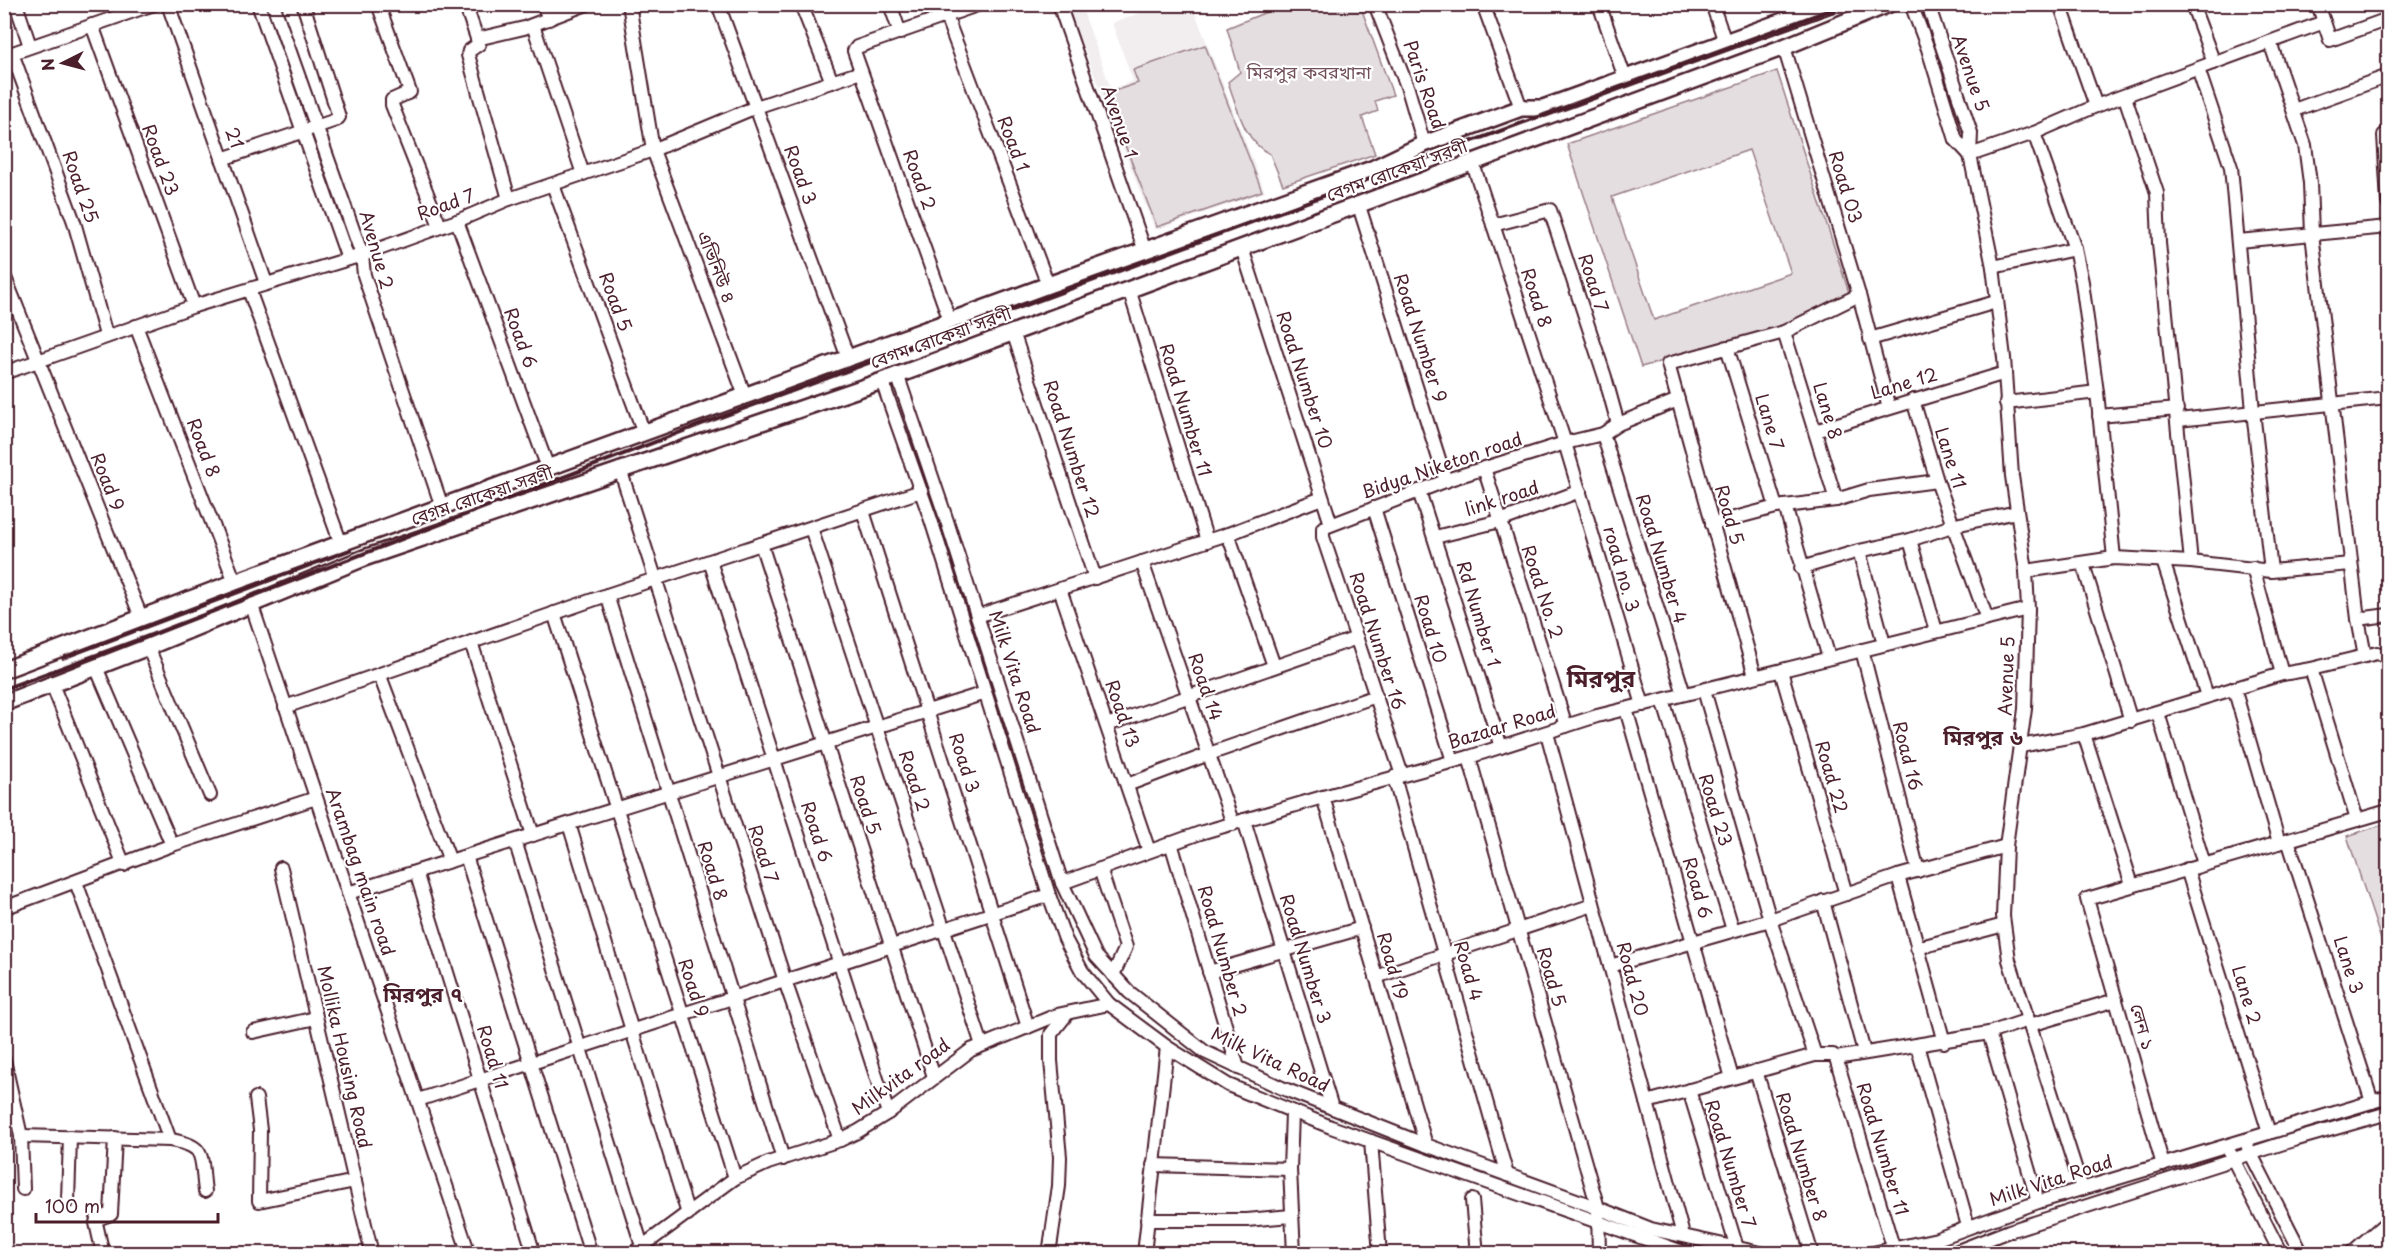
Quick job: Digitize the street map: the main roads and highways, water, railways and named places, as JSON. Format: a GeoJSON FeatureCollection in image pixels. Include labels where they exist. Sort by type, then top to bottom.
{"type":"FeatureCollection","features":[{"type":"Feature","properties":{"kind":"main road","name":"বেগম রোকেয়া সরণী"},"geometry":{"type":"LineString","coordinates":[[4,703],[148,647],[364,558],[882,381],[1784,48],[1889,4]]}},
{"type":"Feature","properties":{"kind":"main road","name":"বেগম রোকেয়া সরণী"},"geometry":{"type":"LineString","coordinates":[[5,669],[235,582],[848,358],[1372,170],[1424,144],[1521,108],[1543,108],[1822,6]]}},
{"type":"Feature","properties":{"kind":"railway"},"geometry":{"type":"LineString","coordinates":[[4,689],[702,424],[1846,4]]}},
{"type":"Feature","properties":{"kind":"railway"},"geometry":{"type":"LineString","coordinates":[[63,658],[350,550]]}},
{"type":"Feature","properties":{"kind":"district","name":"মিরপুর"},"geometry":{"type":"Point","coordinates":[1601,679]}},
{"type":"Feature","properties":{"kind":"district","name":"মিরপুর ৬"},"geometry":{"type":"Point","coordinates":[1983,738]}},
{"type":"Feature","properties":{"kind":"district","name":"মিরপুর ৭"},"geometry":{"type":"Point","coordinates":[423,995]}},
{"type":"Feature","properties":{"kind":"park label","name":"মিরপুর কবরখানা"},"geometry":{"type":"Point","coordinates":[1309,73]}}]}
